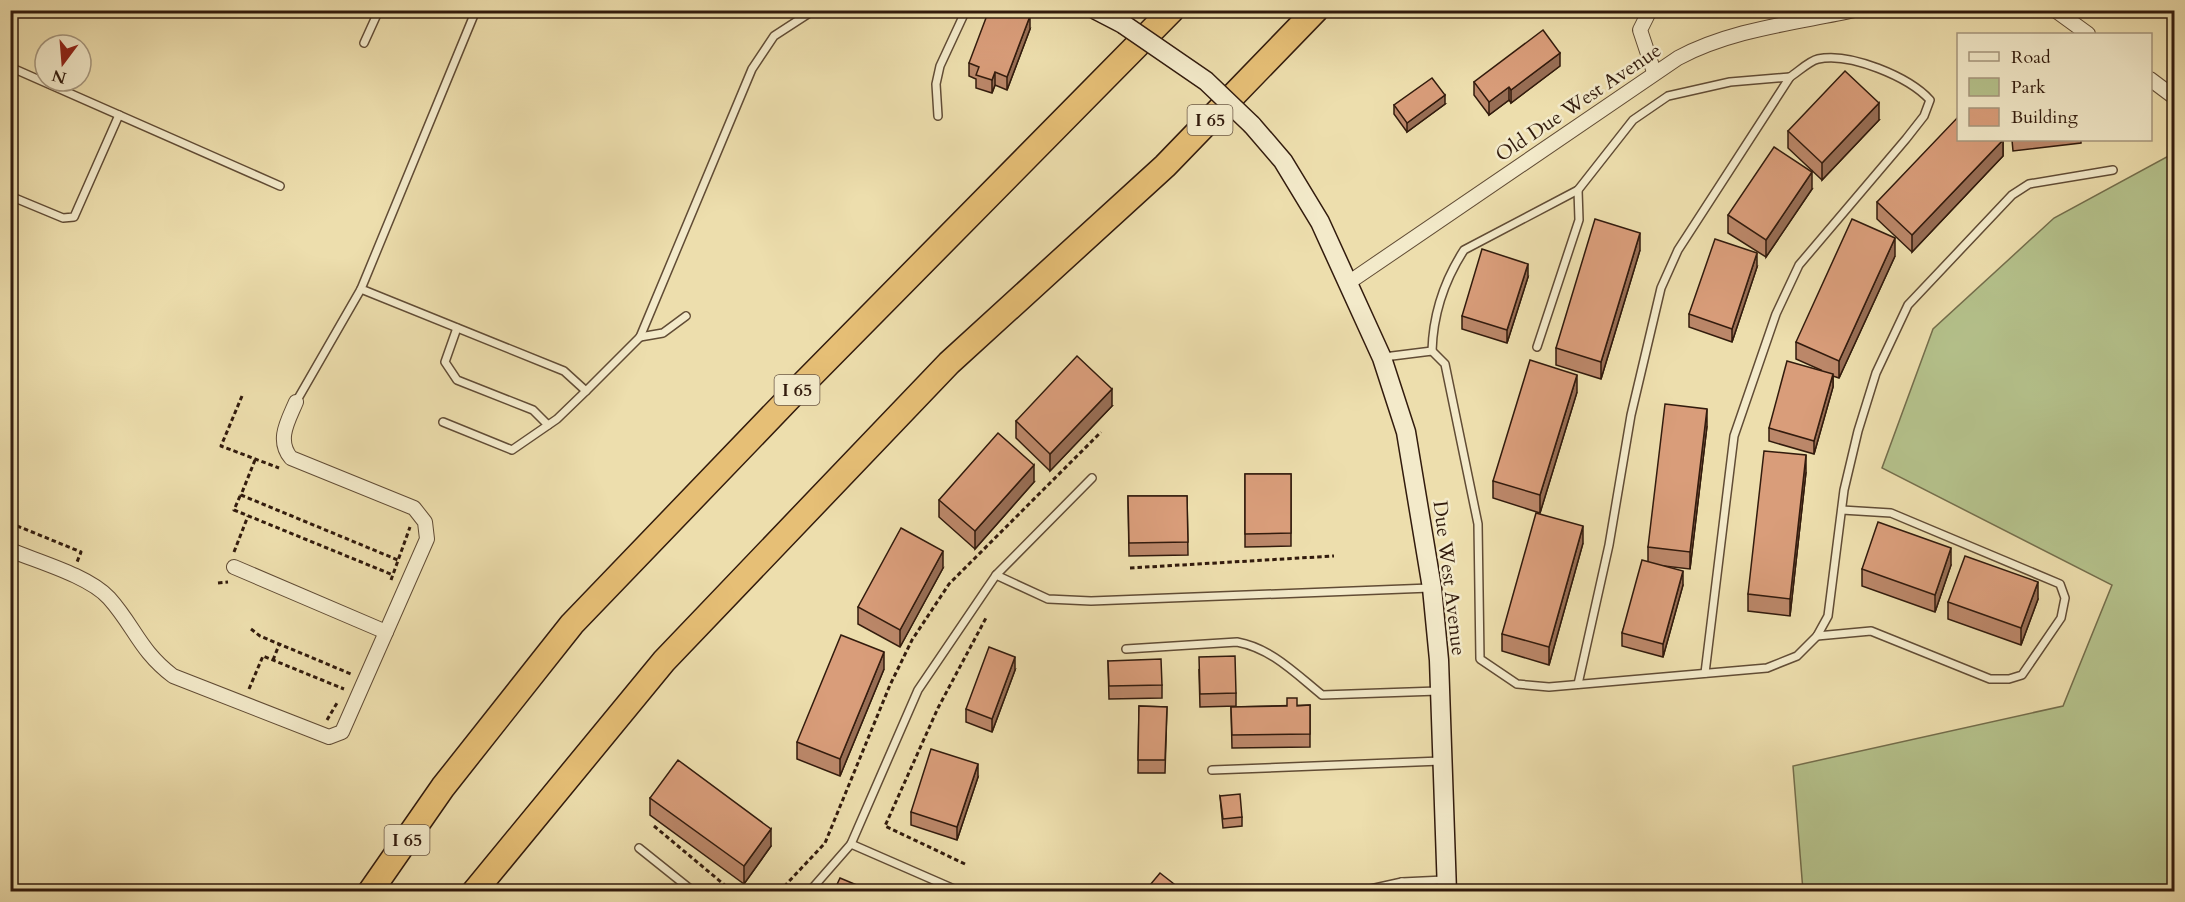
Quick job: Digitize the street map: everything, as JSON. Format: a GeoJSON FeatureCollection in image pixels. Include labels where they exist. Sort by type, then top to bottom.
{"type":"FeatureCollection","features":[{"type":"Feature","properties":{"kind":"highway","name":"I 65"},"geometry":{"type":"LineString","coordinates":[[370,891],[443,787],[572,624],[805,382],[1172,10]]}},
{"type":"Feature","properties":{"kind":"highway","name":"I 65"},"geometry":{"type":"LineString","coordinates":[[474,891],[664,661],[949,363],[1165,166],[1316,10]]}},
{"type":"Feature","properties":{"kind":"main road","name":"Due West Avenue"},"geometry":{"type":"LineString","coordinates":[[1096,10],[1123,24],[1206,81],[1252,124],[1282,161],[1316,213],[1382,358],[1406,432],[1432,588],[1440,690],[1447,886]]}},
{"type":"Feature","properties":{"kind":"street"},"geometry":{"type":"LineString","coordinates":[[1650,10],[1640,30],[1654,72]]}},
{"type":"Feature","properties":{"kind":"street","name":"Old Due West Avenue"},"geometry":{"type":"LineString","coordinates":[[1348,282],[1654,72],[1701,45],[1855,10]]}},
{"type":"Feature","properties":{"kind":"street"},"geometry":{"type":"LineString","coordinates":[[2055,10],[2087,33]]}},
{"type":"Feature","properties":{"kind":"street"},"geometry":{"type":"LineString","coordinates":[[2152,80],[2175,97]]}},
{"type":"Feature","properties":{"kind":"street"},"geometry":{"type":"LineString","coordinates":[[10,550],[88,582],[109,598],[153,662],[173,676],[329,737],[342,732],[427,539],[425,522],[414,508],[291,458],[286,452],[283,435],[296,402]]}},
{"type":"Feature","properties":{"kind":"street"},"geometry":{"type":"LineString","coordinates":[[234,568],[386,632]]}},
{"type":"Feature","properties":{"kind":"lane"},"geometry":{"type":"LineString","coordinates":[[364,43],[379,10]]}},
{"type":"Feature","properties":{"kind":"lane"},"geometry":{"type":"LineString","coordinates":[[296,402],[361,289],[476,10]]}},
{"type":"Feature","properties":{"kind":"lane"},"geometry":{"type":"LineString","coordinates":[[442,422],[512,450],[548,425],[640,337],[753,69],[774,36],[814,10]]}},
{"type":"Feature","properties":{"kind":"lane"},"geometry":{"type":"LineString","coordinates":[[938,116],[936,84],[940,66],[966,10]]}},
{"type":"Feature","properties":{"kind":"lane"},"geometry":{"type":"LineString","coordinates":[[1578,684],[1609,545],[1631,415],[1661,288],[1678,250],[1790,77],[1817,59],[1848,60],[1898,75],[1918,87],[1930,100],[1924,116],[1906,139],[1799,265],[1776,314],[1734,436],[1705,673]]}},
{"type":"Feature","properties":{"kind":"lane"},"geometry":{"type":"LineString","coordinates":[[10,67],[280,186]]}},
{"type":"Feature","properties":{"kind":"lane"},"geometry":{"type":"LineString","coordinates":[[1790,77],[1730,82],[1668,96],[1633,120],[1578,190],[1464,250],[1454,265],[1440,297],[1432,328],[1432,351],[1445,364],[1478,524],[1480,659],[1517,684],[1549,687],[1767,668],[1797,656],[1817,636],[1828,616],[1842,510],[1858,431],[1876,373],[1908,305],[2012,195],[2029,184],[2113,170]]}},
{"type":"Feature","properties":{"kind":"lane"},"geometry":{"type":"LineString","coordinates":[[10,196],[63,218],[74,217],[119,115]]}},
{"type":"Feature","properties":{"kind":"lane"},"geometry":{"type":"LineString","coordinates":[[1537,347],[1579,220],[1578,190]]}},
{"type":"Feature","properties":{"kind":"lane"},"geometry":{"type":"LineString","coordinates":[[361,289],[564,371],[586,391]]}},
{"type":"Feature","properties":{"kind":"lane"},"geometry":{"type":"LineString","coordinates":[[640,337],[663,333],[686,315]]}},
{"type":"Feature","properties":{"kind":"lane"},"geometry":{"type":"LineString","coordinates":[[457,328],[446,362],[457,380],[533,410],[548,425]]}},
{"type":"Feature","properties":{"kind":"lane"},"geometry":{"type":"LineString","coordinates":[[1382,358],[1432,351]]}},
{"type":"Feature","properties":{"kind":"lane"},"geometry":{"type":"LineString","coordinates":[[809,891],[851,844],[918,690],[996,575],[1092,478]]}},
{"type":"Feature","properties":{"kind":"lane"},"geometry":{"type":"LineString","coordinates":[[1817,636],[1871,631],[1990,679],[2009,679],[2022,675],[2061,618],[2065,598],[2060,584],[1891,513],[1842,510]]}},
{"type":"Feature","properties":{"kind":"lane"},"geometry":{"type":"LineString","coordinates":[[996,575],[1048,599],[1091,602],[1432,588]]}},
{"type":"Feature","properties":{"kind":"lane"},"geometry":{"type":"LineString","coordinates":[[1126,649],[1237,642],[1253,645],[1273,656],[1322,695],[1440,690]]}},
{"type":"Feature","properties":{"kind":"lane"},"geometry":{"type":"LineString","coordinates":[[1212,770],[1443,761]]}},
{"type":"Feature","properties":{"kind":"lane"},"geometry":{"type":"LineString","coordinates":[[851,844],[961,891]]}},
{"type":"Feature","properties":{"kind":"lane"},"geometry":{"type":"LineString","coordinates":[[639,848],[694,891]]}},
{"type":"Feature","properties":{"kind":"lane"},"geometry":{"type":"LineString","coordinates":[[1357,891],[1402,882],[1447,886]]}},
{"type":"Feature","properties":{"kind":"lane"},"geometry":{"type":"LineString","coordinates":[[1402,882],[1402,891]]}},
{"type":"Feature","properties":{"kind":"path"},"geometry":{"type":"LineString","coordinates":[[242,396],[221,446],[280,468],[275,462]]}},
{"type":"Feature","properties":{"kind":"path"},"geometry":{"type":"LineString","coordinates":[[779,891],[825,843],[890,685],[930,610],[949,584],[1101,432]]}},
{"type":"Feature","properties":{"kind":"path"},"geometry":{"type":"LineString","coordinates":[[255,460],[234,510],[393,575]]}},
{"type":"Feature","properties":{"kind":"path"},"geometry":{"type":"LineString","coordinates":[[241,495],[398,560]]}},
{"type":"Feature","properties":{"kind":"path"},"geometry":{"type":"LineString","coordinates":[[218,584],[234,568],[248,516]]}},
{"type":"Feature","properties":{"kind":"path"},"geometry":{"type":"LineString","coordinates":[[10,523],[81,552],[76,565]]}},
{"type":"Feature","properties":{"kind":"path"},"geometry":{"type":"LineString","coordinates":[[389,585],[411,525]]}},
{"type":"Feature","properties":{"kind":"path"},"geometry":{"type":"LineString","coordinates":[[1130,568],[1335,556]]}},
{"type":"Feature","properties":{"kind":"path"},"geometry":{"type":"LineString","coordinates":[[965,864],[885,826],[938,708],[987,616]]}},
{"type":"Feature","properties":{"kind":"path"},"geometry":{"type":"LineString","coordinates":[[251,629],[260,636],[351,674]]}},
{"type":"Feature","properties":{"kind":"path"},"geometry":{"type":"LineString","coordinates":[[273,660],[279,644]]}},
{"type":"Feature","properties":{"kind":"path"},"geometry":{"type":"LineString","coordinates":[[247,695],[263,656],[344,689]]}},
{"type":"Feature","properties":{"kind":"path"},"geometry":{"type":"LineString","coordinates":[[324,724],[355,665]]}},
{"type":"Feature","properties":{"kind":"path"},"geometry":{"type":"LineString","coordinates":[[654,826],[733,891]]}},
{"type":"Feature","properties":{"kind":"green space"},"geometry":{"type":"Polygon","coordinates":[[[2174,153],[2174,891],[1803,891],[1793,766],[2063,706],[2112,585],[1882,468],[1933,329],[2054,218],[2174,153]]]}},
{"type":"Feature","properties":{"kind":"building"},"geometry":{"type":"Polygon","coordinates":[[[989,10],[1017,10],[1030,16],[1007,77],[995,72],[992,80],[976,75],[979,67],[969,63],[989,10]]]}},
{"type":"Feature","properties":{"kind":"building"},"geometry":{"type":"Polygon","coordinates":[[[1543,30],[1560,53],[1511,90],[1509,87],[1489,102],[1474,82],[1543,30]]]}},
{"type":"Feature","properties":{"kind":"building"},"geometry":{"type":"Polygon","coordinates":[[[1845,71],[1879,103],[1822,163],[1788,131],[1845,71]]]}},
{"type":"Feature","properties":{"kind":"building"},"geometry":{"type":"Polygon","coordinates":[[[1432,78],[1445,95],[1407,123],[1394,105],[1432,78]]]}},
{"type":"Feature","properties":{"kind":"building"},"geometry":{"type":"Polygon","coordinates":[[[1957,118],[1957,141],[2002,141],[1912,235],[1877,202],[1957,118]]]}},
{"type":"Feature","properties":{"kind":"building"},"geometry":{"type":"Polygon","coordinates":[[[1774,147],[1812,172],[1766,240],[1728,215],[1774,147]]]}},
{"type":"Feature","properties":{"kind":"building"},"geometry":{"type":"Polygon","coordinates":[[[1595,219],[1640,233],[1601,362],[1556,348],[1595,219]]]}},
{"type":"Feature","properties":{"kind":"building"},"geometry":{"type":"Polygon","coordinates":[[[1852,219],[1895,238],[1839,361],[1796,342],[1852,219]]]}},
{"type":"Feature","properties":{"kind":"building"},"geometry":{"type":"Polygon","coordinates":[[[1715,239],[1757,253],[1732,329],[1689,314],[1715,239]]]}},
{"type":"Feature","properties":{"kind":"building"},"geometry":{"type":"Polygon","coordinates":[[[1482,249],[1528,264],[1507,330],[1462,316],[1482,249]]]}},
{"type":"Feature","properties":{"kind":"building"},"geometry":{"type":"Polygon","coordinates":[[[1077,356],[1112,389],[1050,454],[1016,421],[1077,356]]]}},
{"type":"Feature","properties":{"kind":"building"},"geometry":{"type":"Polygon","coordinates":[[[1530,360],[1577,375],[1540,495],[1493,481],[1530,360]]]}},
{"type":"Feature","properties":{"kind":"building"},"geometry":{"type":"Polygon","coordinates":[[[1787,361],[1833,374],[1814,441],[1769,428],[1787,361]]]}},
{"type":"Feature","properties":{"kind":"building"},"geometry":{"type":"Polygon","coordinates":[[[1665,404],[1707,409],[1690,552],[1648,547],[1665,404]]]}},
{"type":"Feature","properties":{"kind":"building"},"geometry":{"type":"Polygon","coordinates":[[[998,433],[1034,465],[975,531],[939,500],[998,433]]]}},
{"type":"Feature","properties":{"kind":"building"},"geometry":{"type":"Polygon","coordinates":[[[1764,451],[1806,455],[1790,599],[1748,594],[1764,451]]]}},
{"type":"Feature","properties":{"kind":"building"},"geometry":{"type":"Polygon","coordinates":[[[1245,474],[1291,474],[1291,533],[1245,534],[1245,474]]]}},
{"type":"Feature","properties":{"kind":"building"},"geometry":{"type":"Polygon","coordinates":[[[1128,496],[1187,496],[1188,542],[1129,543],[1128,496]]]}},
{"type":"Feature","properties":{"kind":"building"},"geometry":{"type":"Polygon","coordinates":[[[1536,513],[1583,526],[1549,647],[1502,634],[1536,513]]]}},
{"type":"Feature","properties":{"kind":"building"},"geometry":{"type":"Polygon","coordinates":[[[1878,522],[1951,548],[1935,595],[1862,569],[1878,522]]]}},
{"type":"Feature","properties":{"kind":"building"},"geometry":{"type":"Polygon","coordinates":[[[901,528],[943,551],[900,630],[858,607],[901,528]]]}},
{"type":"Feature","properties":{"kind":"building"},"geometry":{"type":"Polygon","coordinates":[[[1965,556],[2038,582],[2021,628],[1948,602],[1965,556]]]}},
{"type":"Feature","properties":{"kind":"building"},"geometry":{"type":"Polygon","coordinates":[[[1642,560],[1683,571],[1663,644],[1622,633],[1642,560]]]}},
{"type":"Feature","properties":{"kind":"building"},"geometry":{"type":"Polygon","coordinates":[[[841,635],[884,652],[840,759],[797,742],[841,635]]]}},
{"type":"Feature","properties":{"kind":"building"},"geometry":{"type":"Polygon","coordinates":[[[989,647],[1015,657],[992,719],[966,709],[989,647]]]}},
{"type":"Feature","properties":{"kind":"building"},"geometry":{"type":"Polygon","coordinates":[[[1235,656],[1236,693],[1200,694],[1199,657],[1235,656]]]}},
{"type":"Feature","properties":{"kind":"building"},"geometry":{"type":"Polygon","coordinates":[[[1161,659],[1162,685],[1109,686],[1108,661],[1161,659]]]}},
{"type":"Feature","properties":{"kind":"building"},"geometry":{"type":"Polygon","coordinates":[[[1287,698],[1297,698],[1297,706],[1310,705],[1310,734],[1232,735],[1231,707],[1287,706],[1287,698]]]}},
{"type":"Feature","properties":{"kind":"building"},"geometry":{"type":"Polygon","coordinates":[[[1139,706],[1167,707],[1165,760],[1138,760],[1139,706]]]}},
{"type":"Feature","properties":{"kind":"building"},"geometry":{"type":"Polygon","coordinates":[[[931,749],[978,764],[957,827],[911,812],[931,749]]]}},
{"type":"Feature","properties":{"kind":"building"},"geometry":{"type":"Polygon","coordinates":[[[678,760],[771,829],[744,866],[650,798],[678,760]]]}},
{"type":"Feature","properties":{"kind":"building"},"geometry":{"type":"Polygon","coordinates":[[[1240,794],[1242,817],[1223,819],[1220,796],[1240,794]]]}},
{"type":"Feature","properties":{"kind":"building"},"geometry":{"type":"Polygon","coordinates":[[[1160,873],[1183,891],[1145,891],[1160,873]]]}},
{"type":"Feature","properties":{"kind":"building"},"geometry":{"type":"Polygon","coordinates":[[[840,878],[871,891],[834,891],[840,878]]]}}]}
